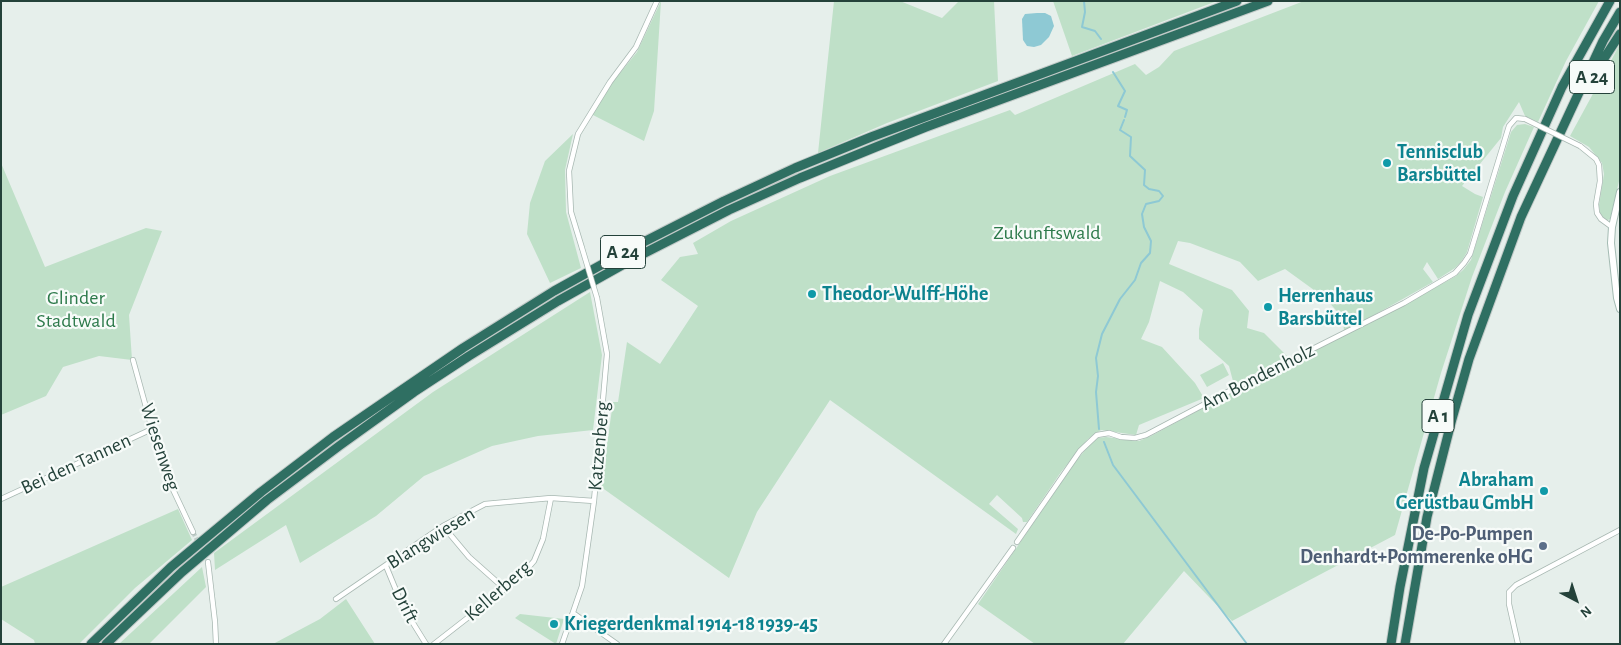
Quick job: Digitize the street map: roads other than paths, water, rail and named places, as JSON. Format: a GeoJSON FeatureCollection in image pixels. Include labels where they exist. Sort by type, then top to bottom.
{"type":"FeatureCollection","features":[{"type":"Feature","properties":{"kind":"highway","name":"A 24"},"geometry":{"type":"LineString","coordinates":[[90,644],[171,567],[261,492],[333,437],[463,348],[554,291],[595,268],[724,201],[820,158],[922,117],[1237,1]]}},
{"type":"Feature","properties":{"kind":"highway","name":"A 24"},"geometry":{"type":"LineString","coordinates":[[106,644],[189,566],[267,500],[414,392],[558,301],[729,210],[842,160],[926,127],[1268,1]]}},
{"type":"Feature","properties":{"kind":"highway","name":"A 1"},"geometry":{"type":"LineString","coordinates":[[1391,644],[1400,587],[1424,468],[1468,315],[1513,196],[1558,96],[1610,1]]}},
{"type":"Feature","properties":{"kind":"highway","name":"A 1"},"geometry":{"type":"LineString","coordinates":[[1405,644],[1427,517],[1469,359],[1521,218],[1603,41],[1620,12]]}},
{"type":"Feature","properties":{"kind":"highway","name":"A 24"},"geometry":{"type":"LineString","coordinates":[[1566,120],[1620,34]]}},
{"type":"Feature","properties":{"kind":"main road"},"geometry":{"type":"LineString","coordinates":[[1620,192],[1612,228],[1611,252],[1620,309]]}},
{"type":"Feature","properties":{"kind":"street","name":"Katzenberg"},"geometry":{"type":"LineString","coordinates":[[562,644],[582,586],[594,501],[607,354],[597,298],[571,212],[569,171],[578,134],[610,82],[636,47],[657,1]]}},
{"type":"Feature","properties":{"kind":"street","name":"Am Bondenholz"},"geometry":{"type":"LineString","coordinates":[[1017,542],[1080,451],[1097,436],[1109,433],[1135,438],[1146,435],[1404,303],[1455,273],[1470,254],[1509,126],[1516,118],[1525,119],[1580,146],[1592,155],[1599,165],[1600,181],[1596,204],[1598,214],[1612,228]]}},
{"type":"Feature","properties":{"kind":"street","name":"Wiesenweg"},"geometry":{"type":"LineString","coordinates":[[134,360],[152,429],[169,481],[193,532]]}},
{"type":"Feature","properties":{"kind":"street","name":"Bei den Tannen"},"geometry":{"type":"LineString","coordinates":[[1,499],[152,429]]}},
{"type":"Feature","properties":{"kind":"street","name":"Blangwiesen"},"geometry":{"type":"LineString","coordinates":[[336,599],[444,526],[486,504],[551,498],[594,501]]}},
{"type":"Feature","properties":{"kind":"street","name":"Kellerberg"},"geometry":{"type":"LineString","coordinates":[[434,644],[520,577],[534,561],[543,539],[551,498]]}},
{"type":"Feature","properties":{"kind":"street"},"geometry":{"type":"LineString","coordinates":[[444,526],[469,557],[505,589]]}},
{"type":"Feature","properties":{"kind":"street"},"geometry":{"type":"LineString","coordinates":[[1518,644],[1509,604],[1510,592],[1516,585],[1620,530]]}},
{"type":"Feature","properties":{"kind":"street"},"geometry":{"type":"LineString","coordinates":[[944,644],[1013,548]]}},
{"type":"Feature","properties":{"kind":"street"},"geometry":{"type":"LineString","coordinates":[[208,562],[216,644]]}},
{"type":"Feature","properties":{"kind":"street","name":"Drift"},"geometry":{"type":"LineString","coordinates":[[386,566],[403,607],[426,644]]}},
{"type":"Feature","properties":{"kind":"street"},"geometry":{"type":"LineString","coordinates":[[573,612],[617,644]]}},
{"type":"Feature","properties":{"kind":"water"},"geometry":{"type":"Polygon","coordinates":[[[1045,13],[1051,16],[1054,26],[1049,37],[1041,45],[1027,46],[1023,40],[1022,19],[1025,14],[1045,13]]]}},
{"type":"Feature","properties":{"kind":"waterway"},"geometry":{"type":"LineString","coordinates":[[1084,1],[1085,12],[1082,27],[1095,31],[1101,39]]}},
{"type":"Feature","properties":{"kind":"waterway"},"geometry":{"type":"LineString","coordinates":[[1113,72],[1125,91],[1118,106],[1127,110],[1125,117]]}},
{"type":"Feature","properties":{"kind":"waterway"},"geometry":{"type":"LineString","coordinates":[[1099,429],[1096,358],[1102,334],[1120,299],[1135,280],[1141,263],[1150,253],[1151,241],[1144,227],[1142,214],[1146,204],[1159,201],[1163,196],[1159,191],[1149,189],[1144,185],[1145,170],[1130,156],[1131,137],[1120,130],[1124,120]]}},
{"type":"Feature","properties":{"kind":"waterway"},"geometry":{"type":"LineString","coordinates":[[1104,442],[1113,465],[1247,644]]}},
{"type":"Feature","properties":{"kind":"tunnel"},"geometry":{"type":"LineString","coordinates":[[193,532],[199,544]]}},
{"type":"Feature","properties":{"kind":"place","name":"Tennisclub Barsbüttel"},"geometry":{"type":"Point","coordinates":[1387,163]}},
{"type":"Feature","properties":{"kind":"place","name":"Theodor-Wulff-Höhe"},"geometry":{"type":"Point","coordinates":[812,294]}},
{"type":"Feature","properties":{"kind":"place","name":"Herrenhaus Barsbüttel"},"geometry":{"type":"Point","coordinates":[1268,307]}},
{"type":"Feature","properties":{"kind":"place","name":"Abraham Gerüstbau GmbH"},"geometry":{"type":"Point","coordinates":[1544,491]}},
{"type":"Feature","properties":{"kind":"place","name":"De-Po-Pumpen Denhardt+Pommerenke oHG"},"geometry":{"type":"Point","coordinates":[1543,546]}},
{"type":"Feature","properties":{"kind":"place","name":"Kriegerdenkmal 1914-18 1939-45"},"geometry":{"type":"Point","coordinates":[554,624]}},
{"type":"Feature","properties":{"kind":"park label","name":"Zukunftswald"},"geometry":{"type":"Point","coordinates":[1047,233]}},
{"type":"Feature","properties":{"kind":"park label","name":"Glinder Stadtwald"},"geometry":{"type":"Point","coordinates":[76,310]}}]}
